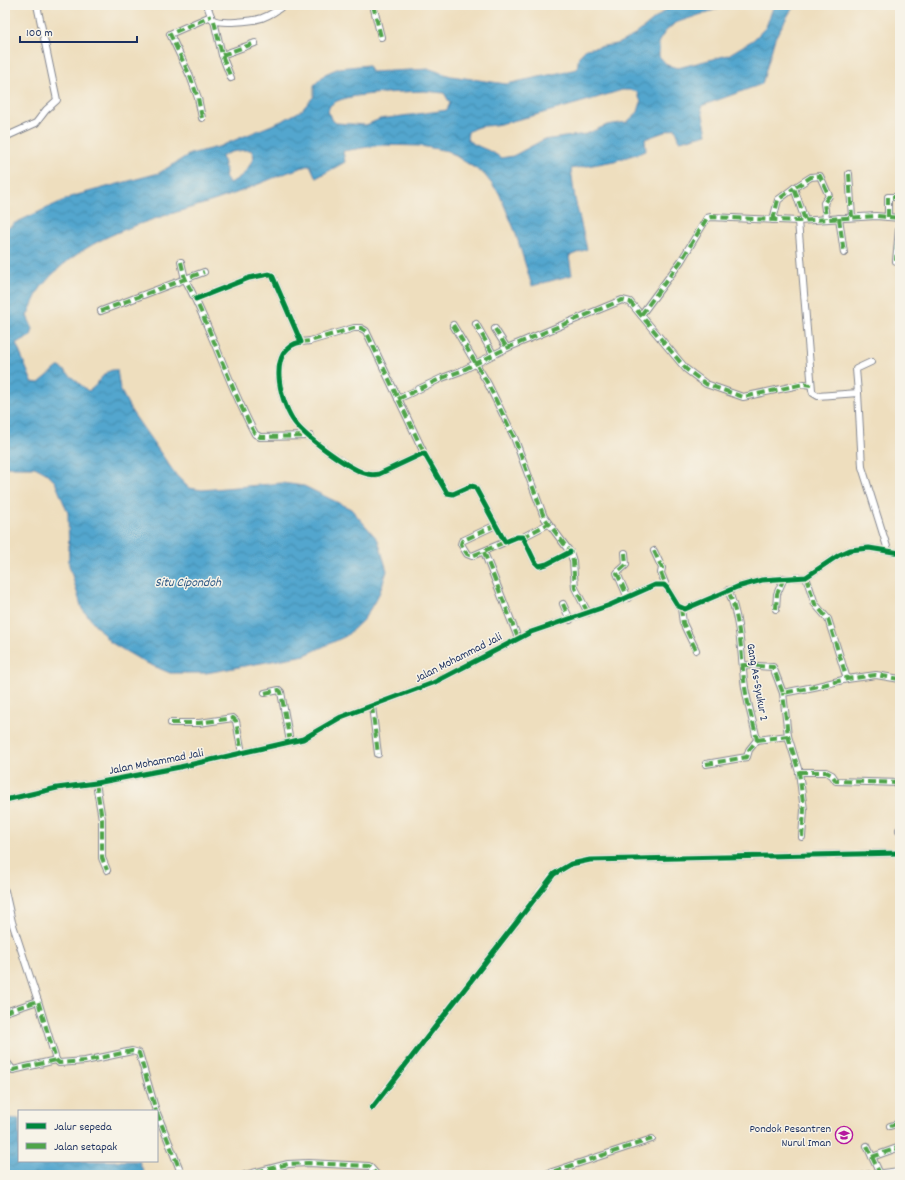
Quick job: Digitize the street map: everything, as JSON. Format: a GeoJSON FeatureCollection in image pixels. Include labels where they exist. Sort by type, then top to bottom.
{"type":"FeatureCollection","features":[{"type":"Feature","properties":{"kind":"street"},"geometry":{"type":"LineString","coordinates":[[5,137],[36,123],[46,110],[57,100],[37,5]]}},
{"type":"Feature","properties":{"kind":"street"},"geometry":{"type":"LineString","coordinates":[[207,5],[222,55],[231,78]]}},
{"type":"Feature","properties":{"kind":"street"},"geometry":{"type":"LineString","coordinates":[[202,118],[198,98],[190,76],[170,34],[212,19],[252,20],[263,18],[284,5]]}},
{"type":"Feature","properties":{"kind":"street"},"geometry":{"type":"LineString","coordinates":[[373,5],[381,37]]}},
{"type":"Feature","properties":{"kind":"street"},"geometry":{"type":"LineString","coordinates":[[222,55],[255,43]]}},
{"type":"Feature","properties":{"kind":"street"},"geometry":{"type":"LineString","coordinates":[[849,174],[852,217]]}},
{"type":"Feature","properties":{"kind":"street"},"geometry":{"type":"LineString","coordinates":[[773,220],[778,200],[811,177],[820,176],[829,196],[824,203],[826,218]]}},
{"type":"Feature","properties":{"kind":"street"},"geometry":{"type":"LineString","coordinates":[[794,188],[801,221],[811,385],[813,394],[818,396],[858,393]]}},
{"type":"Feature","properties":{"kind":"street"},"geometry":{"type":"LineString","coordinates":[[888,217],[888,197],[900,197]]}},
{"type":"Feature","properties":{"kind":"street"},"geometry":{"type":"LineString","coordinates":[[641,315],[680,261],[707,218],[716,216],[801,221],[852,217],[900,218],[896,261]]}},
{"type":"Feature","properties":{"kind":"street"},"geometry":{"type":"LineString","coordinates":[[839,218],[844,253]]}},
{"type":"Feature","properties":{"kind":"street"},"geometry":{"type":"LineString","coordinates":[[181,262],[185,279],[196,300],[233,389],[255,434],[260,437],[310,436]]}},
{"type":"Feature","properties":{"kind":"street"},"geometry":{"type":"LineString","coordinates":[[101,311],[204,272]]}},
{"type":"Feature","properties":{"kind":"street"},"geometry":{"type":"LineString","coordinates":[[196,300],[249,278],[269,274],[274,278],[301,342]]}},
{"type":"Feature","properties":{"kind":"street"},"geometry":{"type":"LineString","coordinates":[[398,398],[475,364],[506,348],[622,300],[630,302],[686,369],[706,384],[743,397],[804,384],[811,385]]}},
{"type":"Feature","properties":{"kind":"street"},"geometry":{"type":"LineString","coordinates":[[476,324],[493,354]]}},
{"type":"Feature","properties":{"kind":"street"},"geometry":{"type":"LineString","coordinates":[[453,325],[488,384],[514,437],[539,506],[548,524],[570,552],[573,561],[575,588],[588,613]]}},
{"type":"Feature","properties":{"kind":"street"},"geometry":{"type":"LineString","coordinates":[[424,452],[379,474],[372,475],[353,468],[301,430],[293,420],[287,408],[282,391],[279,374],[280,363],[286,348],[295,343],[310,341],[354,328],[361,328],[366,331],[424,452],[447,493],[453,494],[471,486],[475,488],[505,542]]}},
{"type":"Feature","properties":{"kind":"street"},"geometry":{"type":"LineString","coordinates":[[495,329],[506,348]]}},
{"type":"Feature","properties":{"kind":"street"},"geometry":{"type":"LineString","coordinates":[[871,362],[856,368],[862,467],[888,550]]}},
{"type":"Feature","properties":{"kind":"street"},"geometry":{"type":"LineString","coordinates":[[496,525],[462,541],[462,544],[469,556],[484,552],[517,536],[523,537],[548,524]]}},
{"type":"Feature","properties":{"kind":"street"},"geometry":{"type":"LineString","coordinates":[[523,537],[535,562],[539,566],[547,564],[570,552]]}},
{"type":"Feature","properties":{"kind":"street"},"geometry":{"type":"LineString","coordinates":[[681,608],[688,608],[728,590],[762,580],[806,577],[839,555],[850,550],[869,548],[900,553]]}},
{"type":"Feature","properties":{"kind":"street"},"geometry":{"type":"LineString","coordinates":[[654,551],[662,568],[661,572],[667,588],[676,603],[681,608],[683,623],[696,650]]}},
{"type":"Feature","properties":{"kind":"street"},"geometry":{"type":"LineString","coordinates":[[484,552],[518,638]]}},
{"type":"Feature","properties":{"kind":"street"},"geometry":{"type":"LineString","coordinates":[[625,553],[626,565],[617,573],[628,598]]}},
{"type":"Feature","properties":{"kind":"street"},"geometry":{"type":"LineString","coordinates":[[806,577],[815,604],[828,619],[847,679]]}},
{"type":"Feature","properties":{"kind":"street"},"geometry":{"type":"LineString","coordinates":[[776,609],[777,594],[784,578]]}},
{"type":"Feature","properties":{"kind":"street","name":"Jalan Mohammad Jali"},"geometry":{"type":"LineString","coordinates":[[5,800],[57,788],[96,783],[242,753],[310,736],[341,717],[433,683],[518,638],[541,628],[570,620],[655,586],[664,585],[667,588]]}},
{"type":"Feature","properties":{"kind":"street","name":"Gang As-Syukur 2"},"geometry":{"type":"LineString","coordinates":[[706,764],[747,757],[749,750],[757,740],[744,681],[744,665],[736,625],[736,610],[728,590]]}},
{"type":"Feature","properties":{"kind":"street"},"geometry":{"type":"LineString","coordinates":[[563,604],[570,620]]}},
{"type":"Feature","properties":{"kind":"street"},"geometry":{"type":"LineString","coordinates":[[744,665],[773,667],[783,693],[788,736],[799,772],[804,810],[802,838]]}},
{"type":"Feature","properties":{"kind":"street"},"geometry":{"type":"LineString","coordinates":[[783,693],[847,679],[876,675],[900,679]]}},
{"type":"Feature","properties":{"kind":"street"},"geometry":{"type":"LineString","coordinates":[[265,693],[281,692],[290,742]]}},
{"type":"Feature","properties":{"kind":"street"},"geometry":{"type":"LineString","coordinates":[[372,706],[378,754]]}},
{"type":"Feature","properties":{"kind":"street"},"geometry":{"type":"LineString","coordinates":[[171,723],[199,723],[233,718],[236,721],[242,753]]}},
{"type":"Feature","properties":{"kind":"street"},"geometry":{"type":"LineString","coordinates":[[757,740],[788,736]]}},
{"type":"Feature","properties":{"kind":"street"},"geometry":{"type":"LineString","coordinates":[[799,772],[826,772],[832,775],[836,781],[900,782]]}},
{"type":"Feature","properties":{"kind":"street"},"geometry":{"type":"LineString","coordinates":[[96,783],[102,819],[102,858],[107,870]]}},
{"type":"Feature","properties":{"kind":"street"},"geometry":{"type":"LineString","coordinates":[[372,1108],[554,874],[571,864],[590,860],[900,853]]}},
{"type":"Feature","properties":{"kind":"street"},"geometry":{"type":"LineString","coordinates":[[5,891],[8,922],[38,1001],[56,1060],[62,1064],[137,1052],[140,1056],[156,1110]]}},
{"type":"Feature","properties":{"kind":"street"},"geometry":{"type":"LineString","coordinates":[[5,1012],[38,1001]]}},
{"type":"Feature","properties":{"kind":"street"},"geometry":{"type":"LineString","coordinates":[[5,1060],[13,1070],[56,1060]]}},
{"type":"Feature","properties":{"kind":"street"},"geometry":{"type":"LineString","coordinates":[[158,1115],[182,1175]]}},
{"type":"Feature","properties":{"kind":"street"},"geometry":{"type":"LineString","coordinates":[[890,1126],[900,1123]]}},
{"type":"Feature","properties":{"kind":"street"},"geometry":{"type":"LineString","coordinates":[[543,1175],[550,1174],[652,1139]]}},
{"type":"Feature","properties":{"kind":"street"},"geometry":{"type":"LineString","coordinates":[[867,1146],[879,1172]]}},
{"type":"Feature","properties":{"kind":"street"},"geometry":{"type":"LineString","coordinates":[[872,1157],[900,1146]]}},
{"type":"Feature","properties":{"kind":"street"},"geometry":{"type":"LineString","coordinates":[[245,1175],[288,1164],[321,1162],[369,1166],[377,1175]]}},
{"type":"Feature","properties":{"kind":"street"},"geometry":{"type":"LineString","coordinates":[[865,1175],[879,1172],[900,1171]]}},
{"type":"Feature","properties":{"kind":"water","name":"Situ Cipondoh"},"geometry":{"type":"Polygon","coordinates":[[[672,5],[736,5],[726,6],[675,23],[665,32],[659,41],[659,56],[667,65],[678,68],[728,55],[753,40],[766,27],[774,5],[794,5],[775,38],[762,84],[701,106],[707,134],[680,141],[675,128],[645,139],[646,151],[614,161],[571,169],[575,199],[587,249],[569,256],[572,275],[532,286],[515,231],[499,193],[484,174],[448,151],[421,146],[381,145],[343,151],[345,162],[316,178],[310,165],[228,196],[128,228],[82,251],[61,267],[42,286],[27,316],[33,329],[31,336],[16,343],[32,382],[39,383],[58,367],[60,367],[88,391],[92,389],[108,372],[117,370],[120,389],[132,412],[176,475],[189,488],[202,490],[282,483],[304,486],[351,509],[378,540],[387,571],[379,594],[364,619],[346,636],[305,655],[206,673],[170,673],[144,662],[110,642],[82,609],[69,565],[68,513],[55,482],[46,473],[35,467],[5,467],[5,230],[15,223],[73,196],[159,173],[190,154],[218,147],[284,120],[302,110],[314,96],[314,85],[325,74],[339,68],[368,65],[371,72],[430,69],[451,76],[506,84],[577,69],[579,56],[586,49],[617,44],[635,35],[672,5]],[[622,90],[496,125],[472,129],[468,132],[467,139],[501,158],[513,156],[543,140],[586,134],[607,125],[627,122],[638,112],[641,102],[637,92],[622,90]],[[424,91],[374,94],[347,98],[337,101],[331,105],[328,111],[331,119],[336,123],[366,125],[380,119],[447,110],[450,103],[444,93],[424,91]],[[251,150],[231,152],[222,156],[226,172],[225,177],[229,183],[238,178],[244,172],[250,165],[254,156],[251,150]]]}},
{"type":"Feature","properties":{"kind":"water"},"geometry":{"type":"Polygon","coordinates":[[[5,1118],[18,1119],[18,1162],[139,1162],[145,1175],[5,1175],[5,1118]]]}},
{"type":"Feature","properties":{"kind":"marked path"},"geometry":{"type":"LineString","coordinates":[[373,5],[381,37]]}},
{"type":"Feature","properties":{"kind":"marked path"},"geometry":{"type":"LineString","coordinates":[[202,118],[198,98],[190,76],[170,34],[211,16]]}},
{"type":"Feature","properties":{"kind":"marked path"},"geometry":{"type":"LineString","coordinates":[[214,21],[222,55],[231,78]]}},
{"type":"Feature","properties":{"kind":"marked path"},"geometry":{"type":"LineString","coordinates":[[222,55],[255,43]]}},
{"type":"Feature","properties":{"kind":"marked path"},"geometry":{"type":"LineString","coordinates":[[849,174],[852,217]]}},
{"type":"Feature","properties":{"kind":"marked path"},"geometry":{"type":"LineString","coordinates":[[805,220],[794,188],[811,177],[820,176],[829,196],[824,203],[826,218]]}},
{"type":"Feature","properties":{"kind":"marked path"},"geometry":{"type":"LineString","coordinates":[[773,220],[778,200],[794,188]]}},
{"type":"Feature","properties":{"kind":"marked path"},"geometry":{"type":"LineString","coordinates":[[888,217],[888,197],[900,197]]}},
{"type":"Feature","properties":{"kind":"marked path"},"geometry":{"type":"LineString","coordinates":[[641,315],[681,261],[707,218],[711,217],[798,221],[876,216],[900,218],[896,261]]}},
{"type":"Feature","properties":{"kind":"marked path"},"geometry":{"type":"LineString","coordinates":[[839,218],[844,253]]}},
{"type":"Feature","properties":{"kind":"marked path"},"geometry":{"type":"LineString","coordinates":[[181,262],[185,279],[204,272]]}},
{"type":"Feature","properties":{"kind":"marked path"},"geometry":{"type":"LineString","coordinates":[[101,311],[185,279],[204,317],[236,396],[255,434],[260,437],[310,436]]}},
{"type":"Feature","properties":{"kind":"marked path"},"geometry":{"type":"LineString","coordinates":[[398,399],[442,378],[461,371],[507,348],[622,300],[630,302],[686,369],[706,384],[743,397],[804,384],[811,385]]}},
{"type":"Feature","properties":{"kind":"marked path"},"geometry":{"type":"LineString","coordinates":[[476,324],[493,354]]}},
{"type":"Feature","properties":{"kind":"marked path"},"geometry":{"type":"LineString","coordinates":[[453,325],[488,384],[514,437],[544,517],[570,552],[573,561],[575,588],[588,613]]}},
{"type":"Feature","properties":{"kind":"marked path"},"geometry":{"type":"LineString","coordinates":[[301,342],[310,341],[354,328],[361,328],[366,331],[424,453]]}},
{"type":"Feature","properties":{"kind":"marked path"},"geometry":{"type":"LineString","coordinates":[[495,329],[507,348]]}},
{"type":"Feature","properties":{"kind":"marked path"},"geometry":{"type":"LineString","coordinates":[[523,537],[548,524]]}},
{"type":"Feature","properties":{"kind":"marked path"},"geometry":{"type":"LineString","coordinates":[[496,525],[462,541],[461,544],[467,554],[472,556],[505,542]]}},
{"type":"Feature","properties":{"kind":"marked path"},"geometry":{"type":"LineString","coordinates":[[654,551],[662,568],[661,573],[667,588]]}},
{"type":"Feature","properties":{"kind":"marked path"},"geometry":{"type":"LineString","coordinates":[[484,552],[518,638]]}},
{"type":"Feature","properties":{"kind":"marked path"},"geometry":{"type":"LineString","coordinates":[[625,553],[626,565],[617,573],[628,598]]}},
{"type":"Feature","properties":{"kind":"marked path"},"geometry":{"type":"LineString","coordinates":[[806,577],[815,604],[828,619],[847,679]]}},
{"type":"Feature","properties":{"kind":"marked path"},"geometry":{"type":"LineString","coordinates":[[776,609],[777,594],[784,578]]}},
{"type":"Feature","properties":{"kind":"marked path"},"geometry":{"type":"LineString","coordinates":[[706,764],[747,757],[749,750],[757,740],[745,688],[738,623],[728,590]]}},
{"type":"Feature","properties":{"kind":"marked path"},"geometry":{"type":"LineString","coordinates":[[563,604],[570,620]]}},
{"type":"Feature","properties":{"kind":"marked path"},"geometry":{"type":"LineString","coordinates":[[681,608],[683,623],[696,650]]}},
{"type":"Feature","properties":{"kind":"marked path"},"geometry":{"type":"LineString","coordinates":[[744,665],[773,667],[783,693],[847,679],[876,675],[900,679]]}},
{"type":"Feature","properties":{"kind":"marked path"},"geometry":{"type":"LineString","coordinates":[[265,693],[279,690],[281,692],[290,742]]}},
{"type":"Feature","properties":{"kind":"marked path"},"geometry":{"type":"LineString","coordinates":[[757,740],[788,736],[783,693]]}},
{"type":"Feature","properties":{"kind":"marked path"},"geometry":{"type":"LineString","coordinates":[[372,706],[378,754]]}},
{"type":"Feature","properties":{"kind":"marked path"},"geometry":{"type":"LineString","coordinates":[[171,723],[199,723],[233,718],[236,721],[242,753]]}},
{"type":"Feature","properties":{"kind":"marked path"},"geometry":{"type":"LineString","coordinates":[[788,736],[799,772],[804,810],[802,837]]}},
{"type":"Feature","properties":{"kind":"marked path"},"geometry":{"type":"LineString","coordinates":[[799,772],[826,772],[832,775],[836,781],[900,783]]}},
{"type":"Feature","properties":{"kind":"marked path"},"geometry":{"type":"LineString","coordinates":[[96,783],[102,819],[102,858],[107,870]]}},
{"type":"Feature","properties":{"kind":"marked path"},"geometry":{"type":"LineString","coordinates":[[5,1012],[38,1001],[56,1060],[59,1063],[85,1061],[132,1051],[139,1053],[156,1110]]}},
{"type":"Feature","properties":{"kind":"marked path"},"geometry":{"type":"LineString","coordinates":[[5,1060],[13,1070],[56,1060]]}},
{"type":"Feature","properties":{"kind":"marked path"},"geometry":{"type":"LineString","coordinates":[[158,1115],[182,1175]]}},
{"type":"Feature","properties":{"kind":"marked path"},"geometry":{"type":"LineString","coordinates":[[890,1126],[900,1123]]}},
{"type":"Feature","properties":{"kind":"marked path"},"geometry":{"type":"LineString","coordinates":[[543,1175],[652,1139]]}},
{"type":"Feature","properties":{"kind":"marked path"},"geometry":{"type":"LineString","coordinates":[[867,1146],[879,1172]]}},
{"type":"Feature","properties":{"kind":"marked path"},"geometry":{"type":"LineString","coordinates":[[872,1157],[900,1147]]}},
{"type":"Feature","properties":{"kind":"marked path"},"geometry":{"type":"LineString","coordinates":[[245,1175],[288,1164],[308,1163],[369,1166],[377,1175]]}},
{"type":"Feature","properties":{"kind":"cycle path"},"geometry":{"type":"LineString","coordinates":[[196,299],[249,278],[269,274],[272,275],[301,342],[290,347],[283,354],[279,376],[288,411],[298,427],[315,442],[356,470],[373,475],[379,474],[424,453],[447,493],[453,494],[471,486],[475,487],[505,542],[517,537],[523,537],[535,562],[539,566],[547,564],[570,552]]}},
{"type":"Feature","properties":{"kind":"cycle path"},"geometry":{"type":"LineString","coordinates":[[5,800],[57,788],[96,783],[180,767],[303,739],[341,717],[433,683],[531,632],[610,605],[655,585],[664,585],[678,606],[685,609],[737,587],[762,580],[806,577],[839,555],[850,550],[869,548],[900,553]]}},
{"type":"Feature","properties":{"kind":"cycle path"},"geometry":{"type":"LineString","coordinates":[[372,1108],[554,874],[571,864],[590,860],[900,853]]}},
{"type":"Feature","properties":{"kind":"place","name":"Pondok Pesantren Nurul Iman"},"geometry":{"type":"Point","coordinates":[844,1135]}}]}
